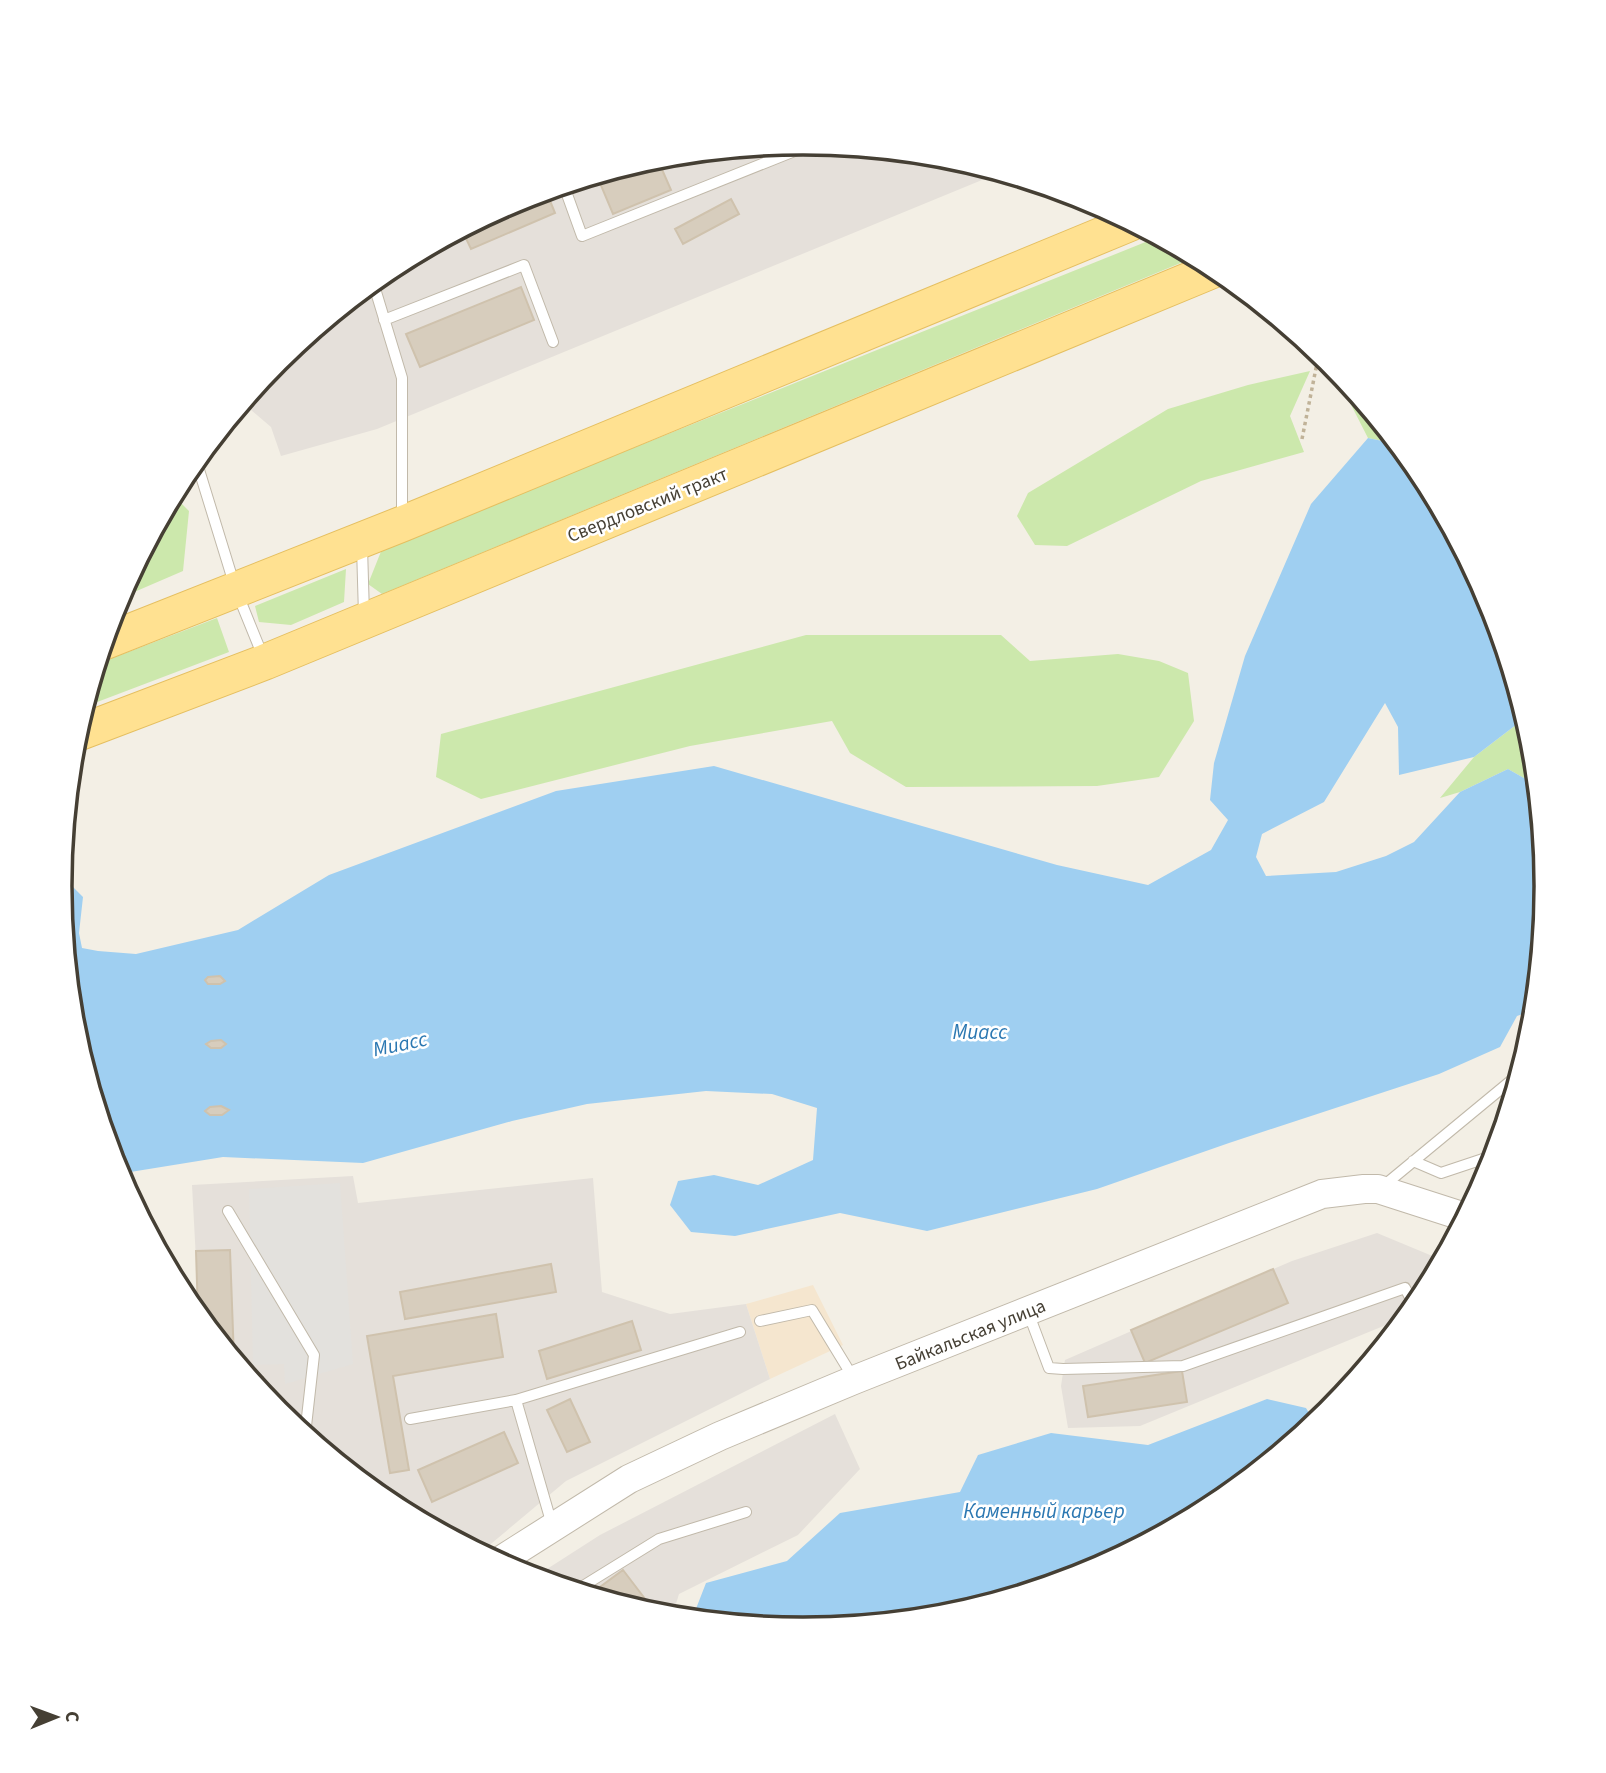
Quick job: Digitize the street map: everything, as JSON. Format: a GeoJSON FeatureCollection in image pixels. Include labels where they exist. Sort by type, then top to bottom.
{"type":"FeatureCollection","features":[{"type":"Feature","properties":{"kind":"main road"},"geometry":{"type":"LineString","coordinates":[[116,637],[402,524],[1119,228]]}},
{"type":"Feature","properties":{"kind":"main road","name":"Свердловский тракт"},"geometry":{"type":"LineString","coordinates":[[90,729],[265,662],[1202,274]]}},
{"type":"Feature","properties":{"kind":"street","name":"Байкальская улица"},"geometry":{"type":"LineString","coordinates":[[508,1555],[629,1479],[720,1436],[1322,1194],[1378,1189],[1457,1214]]}},
{"type":"Feature","properties":{"kind":"lane"},"geometry":{"type":"LineString","coordinates":[[567,194],[582,236],[782,156]]}},
{"type":"Feature","properties":{"kind":"lane"},"geometry":{"type":"LineString","coordinates":[[384,320],[524,265],[553,342]]}},
{"type":"Feature","properties":{"kind":"lane"},"geometry":{"type":"LineString","coordinates":[[376,293],[402,378],[402,524]]}},
{"type":"Feature","properties":{"kind":"lane"},"geometry":{"type":"LineString","coordinates":[[200,473],[236,590],[265,662]]}},
{"type":"Feature","properties":{"kind":"lane"},"geometry":{"type":"LineString","coordinates":[[362,540],[365,621]]}},
{"type":"Feature","properties":{"kind":"lane"},"geometry":{"type":"LineString","coordinates":[[1378,1189],[1506,1084]]}},
{"type":"Feature","properties":{"kind":"lane"},"geometry":{"type":"LineString","coordinates":[[1413,1161],[1441,1173],[1481,1160]]}},
{"type":"Feature","properties":{"kind":"lane"},"geometry":{"type":"LineString","coordinates":[[228,1210],[314,1355],[306,1423]]}},
{"type":"Feature","properties":{"kind":"lane"},"geometry":{"type":"LineString","coordinates":[[1028,1312],[1049,1368],[1183,1366],[1405,1288],[1409,1296]]}},
{"type":"Feature","properties":{"kind":"lane"},"geometry":{"type":"LineString","coordinates":[[760,1321],[812,1310],[854,1380]]}},
{"type":"Feature","properties":{"kind":"lane"},"geometry":{"type":"LineString","coordinates":[[410,1419],[516,1400],[740,1332]]}},
{"type":"Feature","properties":{"kind":"lane"},"geometry":{"type":"LineString","coordinates":[[516,1400],[552,1527]]}},
{"type":"Feature","properties":{"kind":"lane"},"geometry":{"type":"LineString","coordinates":[[586,1584],[659,1539],[746,1512]]}},
{"type":"Feature","properties":{"kind":"path"},"geometry":{"type":"LineString","coordinates":[[1302,439],[1316,366]]}},
{"type":"Feature","properties":{"kind":"shaded area"},"geometry":{"type":"Polygon","coordinates":[[[803,155],[898,162],[986,178],[377,429],[281,456],[271,427],[249,408],[286,369],[358,306],[437,253],[523,211],[568,194],[660,169],[755,157],[803,155]]]}},
{"type":"Feature","properties":{"kind":"shaded area"},"geometry":{"type":"Polygon","coordinates":[[[353,1176],[358,1203],[593,1178],[602,1292],[670,1314],[746,1304],[770,1379],[566,1481],[488,1546],[437,1520],[358,1467],[286,1404],[253,1369],[198,1297],[192,1185],[353,1176]]]}},
{"type":"Feature","properties":{"kind":"shaded area"},"geometry":{"type":"Polygon","coordinates":[[[340,1183],[353,1364],[285,1384],[284,1364],[253,1365],[249,1189],[340,1183]]]}},
{"type":"Feature","properties":{"kind":"shaded area"},"geometry":{"type":"Polygon","coordinates":[[[1377,1233],[1433,1256],[1389,1324],[1140,1426],[1068,1428],[1061,1386],[1065,1360],[1292,1261],[1377,1233]]]}},
{"type":"Feature","properties":{"kind":"shaded area"},"geometry":{"type":"Polygon","coordinates":[[[813,1285],[843,1345],[770,1379],[746,1304],[813,1285]]]}},
{"type":"Feature","properties":{"kind":"shaded area"},"geometry":{"type":"Polygon","coordinates":[[[835,1414],[860,1469],[798,1535],[679,1594],[675,1606],[614,1593],[545,1570],[600,1535],[835,1414]]]}},
{"type":"Feature","properties":{"kind":"green space"},"geometry":{"type":"Polygon","coordinates":[[[1147,242],[1183,262],[382,594],[368,584],[382,549],[1147,242]]]}},
{"type":"Feature","properties":{"kind":"green space"},"geometry":{"type":"Polygon","coordinates":[[[1310,371],[1290,416],[1304,452],[1201,481],[1067,546],[1035,545],[1017,516],[1028,493],[1168,409],[1248,385],[1310,371]]]}},
{"type":"Feature","properties":{"kind":"green space"},"geometry":{"type":"Polygon","coordinates":[[[1348,399],[1383,441],[1368,438],[1348,399]]]}},
{"type":"Feature","properties":{"kind":"green space"},"geometry":{"type":"Polygon","coordinates":[[[181,503],[189,511],[183,571],[134,592],[181,503]]]}},
{"type":"Feature","properties":{"kind":"green space"},"geometry":{"type":"Polygon","coordinates":[[[346,569],[344,602],[291,625],[259,622],[255,606],[346,569]]]}},
{"type":"Feature","properties":{"kind":"green space"},"geometry":{"type":"Polygon","coordinates":[[[217,618],[229,652],[96,703],[108,660],[217,618]]]}},
{"type":"Feature","properties":{"kind":"green space"},"geometry":{"type":"Polygon","coordinates":[[[806,635],[1001,635],[1030,661],[1118,654],[1159,661],[1188,673],[1194,721],[1159,777],[1097,786],[906,787],[850,753],[832,721],[690,746],[481,799],[436,777],[441,734],[806,635]]]}},
{"type":"Feature","properties":{"kind":"green space"},"geometry":{"type":"Polygon","coordinates":[[[1516,725],[1526,779],[1508,769],[1460,792],[1440,798],[1474,757],[1516,725]]]}},
{"type":"Feature","properties":{"kind":"water","name":"Миасс"},"geometry":{"type":"Polygon","coordinates":[[[1368,438],[1383,441],[1411,480],[1459,563],[1495,651],[1516,725],[1474,757],[1399,775],[1398,727],[1385,703],[1324,802],[1262,834],[1256,857],[1266,876],[1336,872],[1386,856],[1414,842],[1460,792],[1508,769],[1526,779],[1533,839],[1533,934],[1523,1014],[1517,1016],[1500,1047],[1439,1074],[1097,1189],[927,1231],[840,1213],[735,1236],[691,1232],[670,1205],[678,1181],[714,1175],[758,1185],[813,1160],[817,1108],[772,1094],[706,1091],[587,1104],[512,1121],[363,1163],[223,1157],[130,1172],[111,1122],[86,1029],[73,934],[72,886],[83,897],[79,933],[82,948],[136,954],[238,930],[329,875],[556,791],[714,766],[1057,865],[1148,885],[1211,850],[1228,820],[1210,800],[1214,763],[1245,656],[1311,504],[1368,438]]]}},
{"type":"Feature","properties":{"kind":"water","name":"Каменный карьер"},"geometry":{"type":"Polygon","coordinates":[[[1267,1399],[1306,1408],[1309,1414],[1248,1467],[1169,1520],[1083,1562],[1038,1579],[946,1604],[851,1616],[755,1616],[696,1609],[706,1583],[787,1561],[840,1513],[960,1492],[978,1455],[1051,1433],[1148,1445],[1267,1399]]]}},
{"type":"Feature","properties":{"kind":"building"},"geometry":{"type":"Polygon","coordinates":[[[662,169],[671,190],[613,214],[600,184],[662,169]]]}},
{"type":"Feature","properties":{"kind":"building"},"geometry":{"type":"Polygon","coordinates":[[[731,199],[739,214],[683,244],[675,229],[731,199]]]}},
{"type":"Feature","properties":{"kind":"building"},"geometry":{"type":"Polygon","coordinates":[[[550,201],[555,213],[471,249],[466,238],[550,201]]]}},
{"type":"Feature","properties":{"kind":"building"},"geometry":{"type":"Polygon","coordinates":[[[521,287],[534,320],[420,367],[406,334],[521,287]]]}},
{"type":"Feature","properties":{"kind":"building"},"geometry":{"type":"Polygon","coordinates":[[[220,976],[225,981],[220,984],[208,984],[205,980],[208,977],[220,976]]]}},
{"type":"Feature","properties":{"kind":"building"},"geometry":{"type":"Polygon","coordinates":[[[221,1040],[226,1044],[221,1048],[211,1048],[206,1044],[211,1041],[221,1040]]]}},
{"type":"Feature","properties":{"kind":"building"},"geometry":{"type":"Polygon","coordinates":[[[221,1106],[229,1110],[222,1115],[210,1115],[205,1111],[210,1107],[221,1106]]]}},
{"type":"Feature","properties":{"kind":"building"},"geometry":{"type":"Polygon","coordinates":[[[230,1250],[233,1345],[197,1296],[196,1251],[230,1250]]]}},
{"type":"Feature","properties":{"kind":"building"},"geometry":{"type":"Polygon","coordinates":[[[551,1264],[556,1292],[405,1319],[400,1292],[551,1264]]]}},
{"type":"Feature","properties":{"kind":"building"},"geometry":{"type":"Polygon","coordinates":[[[1273,1269],[1288,1303],[1145,1363],[1131,1330],[1273,1269]]]}},
{"type":"Feature","properties":{"kind":"building"},"geometry":{"type":"Polygon","coordinates":[[[496,1314],[503,1357],[393,1376],[409,1470],[390,1473],[367,1336],[496,1314]]]}},
{"type":"Feature","properties":{"kind":"building"},"geometry":{"type":"Polygon","coordinates":[[[632,1321],[641,1350],[547,1379],[539,1351],[632,1321]]]}},
{"type":"Feature","properties":{"kind":"building"},"geometry":{"type":"Polygon","coordinates":[[[1182,1371],[1187,1402],[1088,1417],[1083,1386],[1182,1371]]]}},
{"type":"Feature","properties":{"kind":"building"},"geometry":{"type":"Polygon","coordinates":[[[570,1399],[590,1442],[567,1452],[547,1410],[570,1399]]]}},
{"type":"Feature","properties":{"kind":"building"},"geometry":{"type":"Polygon","coordinates":[[[504,1432],[518,1463],[432,1502],[418,1470],[504,1432]]]}},
{"type":"Feature","properties":{"kind":"building"},"geometry":{"type":"Polygon","coordinates":[[[623,1570],[646,1601],[614,1593],[598,1588],[623,1570]]]}}]}
